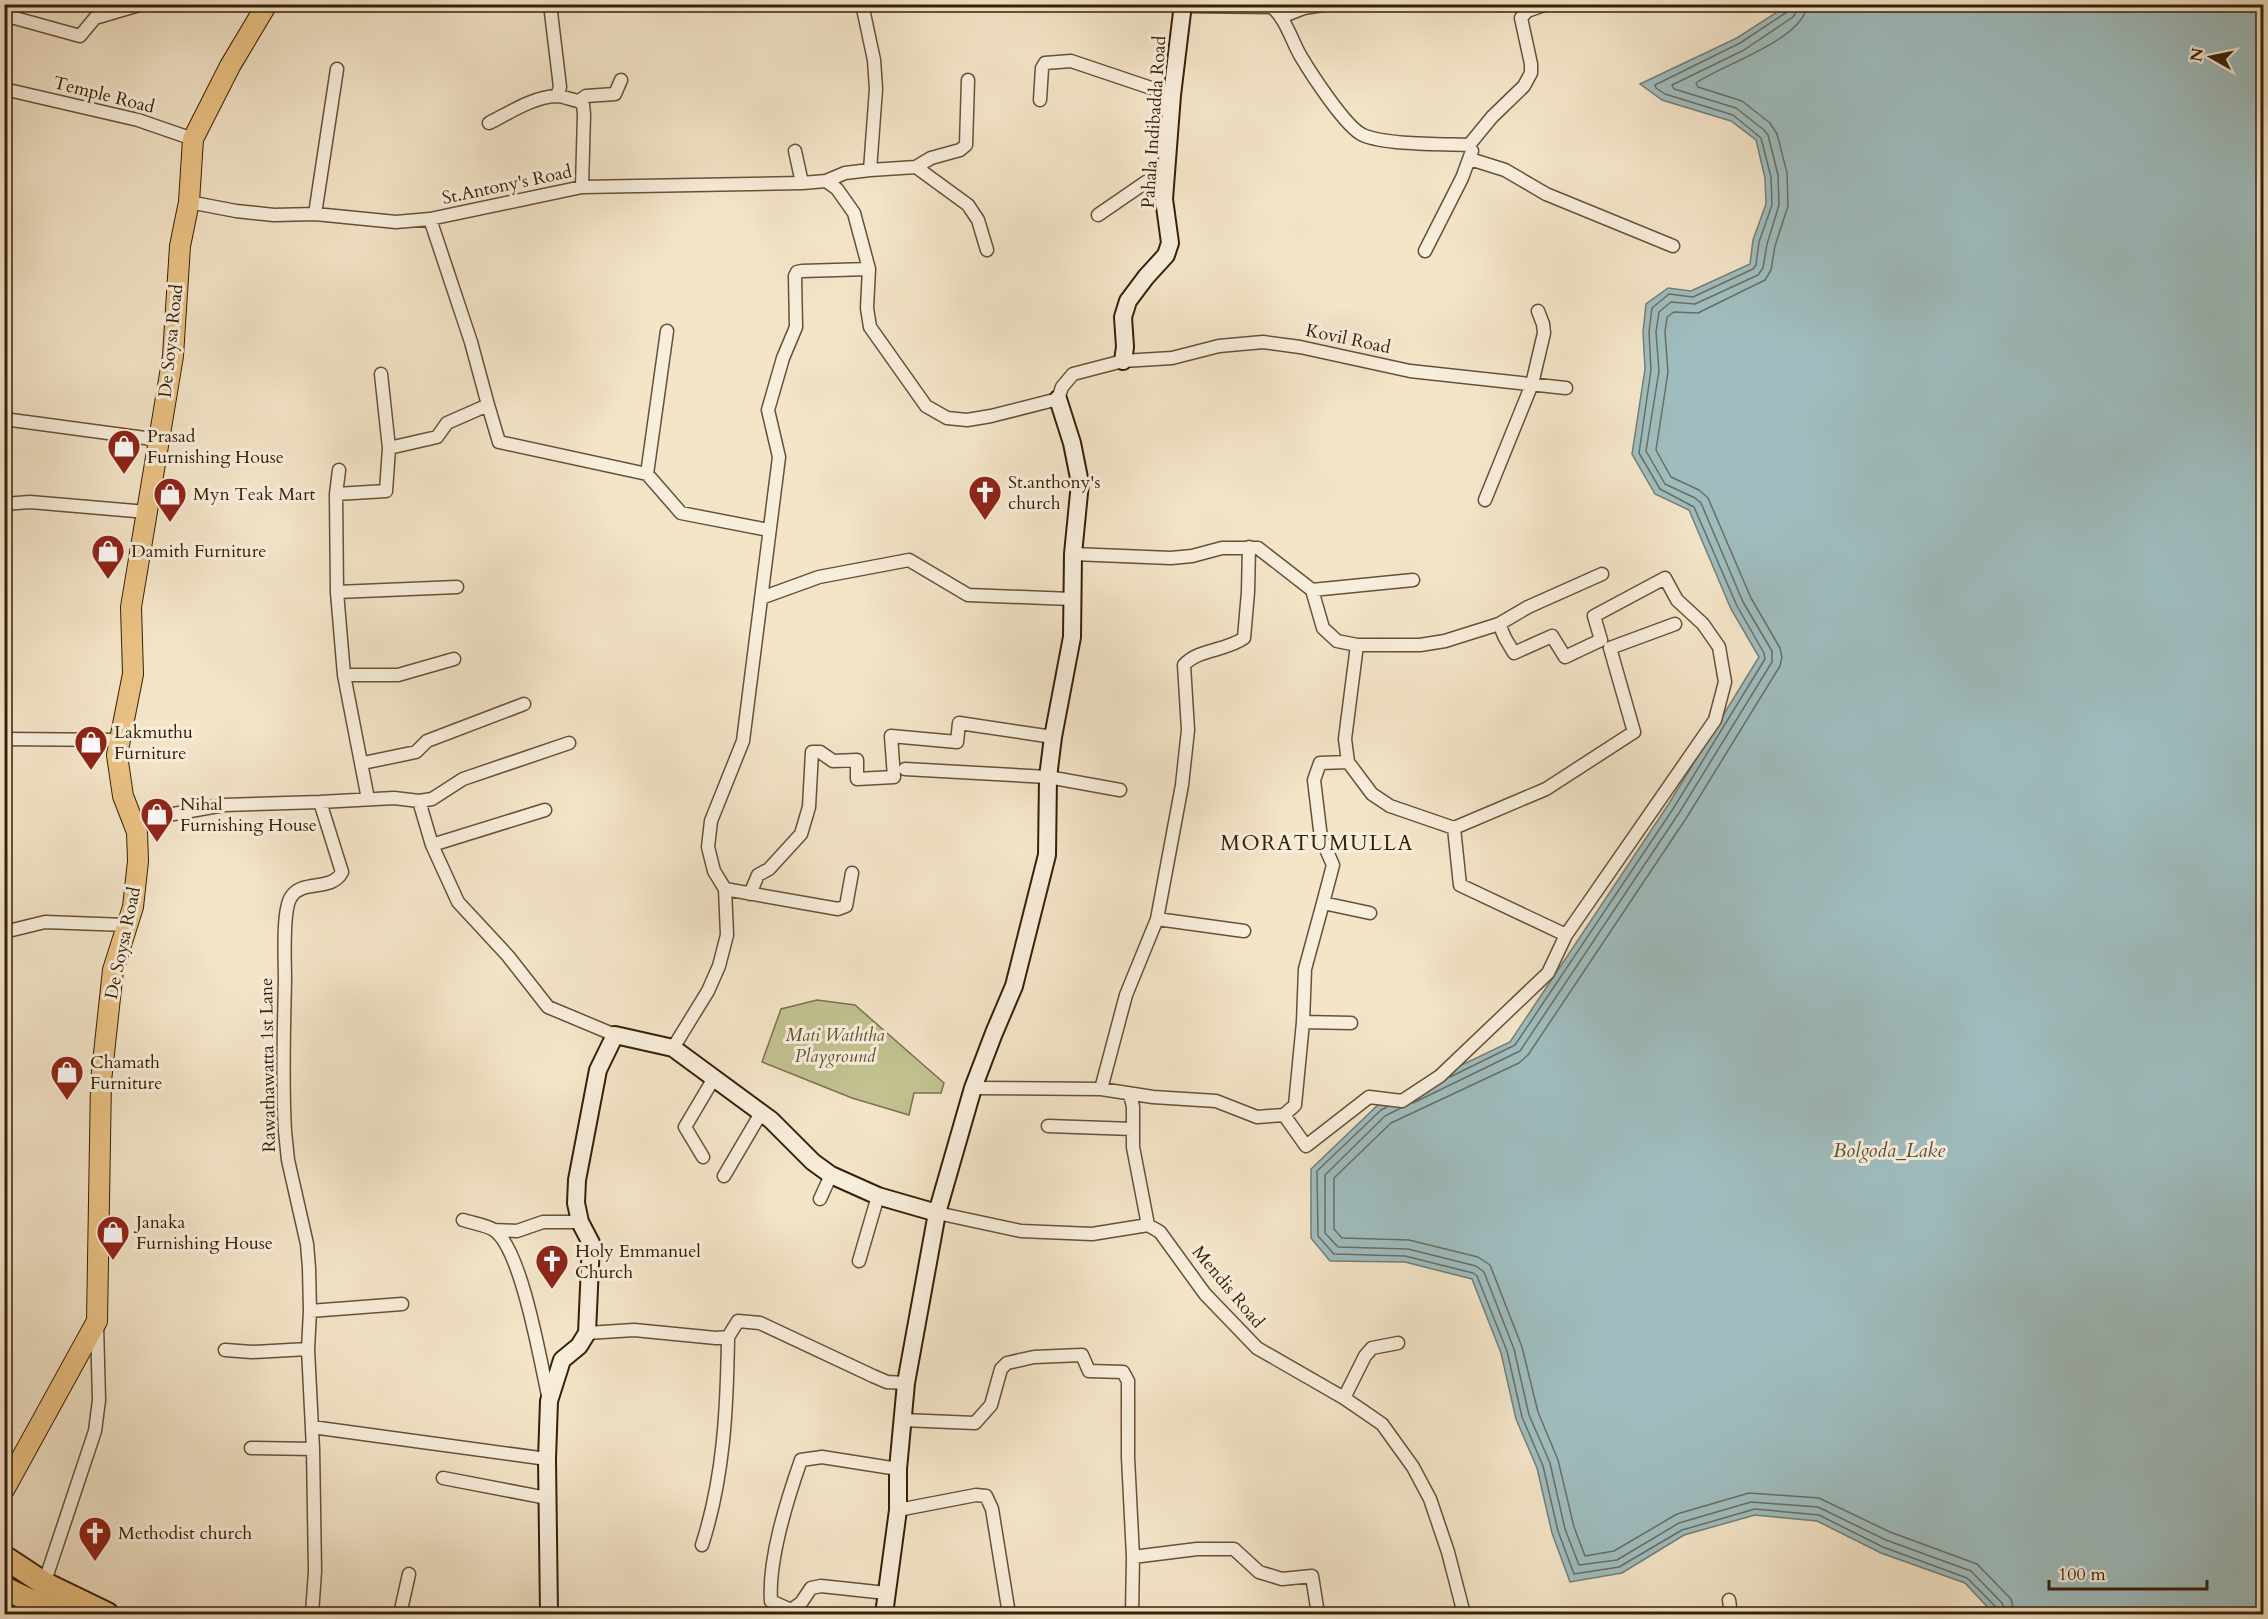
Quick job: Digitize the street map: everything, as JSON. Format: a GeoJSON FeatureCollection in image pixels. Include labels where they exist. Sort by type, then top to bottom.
{"type":"FeatureCollection","features":[{"type":"Feature","properties":{"kind":"highway"},"geometry":{"type":"LineString","coordinates":[[4,1557],[58,1614]]}},
{"type":"Feature","properties":{"kind":"highway"},"geometry":{"type":"LineString","coordinates":[[4,1588],[40,1594],[107,1614]]}},
{"type":"Feature","properties":{"kind":"main road","name":"De Soysa Road"},"geometry":{"type":"LineString","coordinates":[[4,1490],[97,1321],[101,1081],[113,970],[133,907],[138,861],[135,821],[123,795],[117,755],[133,674],[131,607],[173,356],[180,246],[189,202],[193,139],[225,75],[267,4]]}},
{"type":"Feature","properties":{"kind":"street"},"geometry":{"type":"LineString","coordinates":[[549,4],[561,87],[557,96]]}},
{"type":"Feature","properties":{"kind":"street"},"geometry":{"type":"LineString","coordinates":[[862,4],[874,60],[876,89],[870,170]]}},
{"type":"Feature","properties":{"kind":"street"},"geometry":{"type":"LineString","coordinates":[[1281,16],[1304,8],[1328,4]]}},
{"type":"Feature","properties":{"kind":"street"},"geometry":{"type":"LineString","coordinates":[[1469,145],[1492,117],[1524,86],[1531,73],[1531,64],[1521,18],[1527,11],[1547,4]]}},
{"type":"Feature","properties":{"kind":"street"},"geometry":{"type":"LineString","coordinates":[[4,15],[80,36],[95,18],[139,5]]}},
{"type":"Feature","properties":{"kind":"street"},"geometry":{"type":"LineString","coordinates":[[1183,5],[1272,7],[1281,16],[1306,64],[1330,100],[1362,135],[1387,141],[1469,145]]}},
{"type":"Feature","properties":{"kind":"street","name":"Pahala Indibadda Road"},"geometry":{"type":"LineString","coordinates":[[1123,361],[1125,347],[1123,317],[1128,301],[1166,255],[1170,243],[1164,199],[1172,95],[1183,5]]}},
{"type":"Feature","properties":{"kind":"street"},"geometry":{"type":"LineString","coordinates":[[1040,100],[1042,68],[1046,63],[1071,61],[1172,95]]}},
{"type":"Feature","properties":{"kind":"street"},"geometry":{"type":"LineString","coordinates":[[315,214],[337,69]]}},
{"type":"Feature","properties":{"kind":"street"},"geometry":{"type":"LineString","coordinates":[[579,101],[586,96],[615,94],[621,80]]}},
{"type":"Feature","properties":{"kind":"street"},"geometry":{"type":"LineString","coordinates":[[795,151],[801,183],[826,181],[845,172],[916,167],[931,158],[960,150],[966,145],[968,80]]}},
{"type":"Feature","properties":{"kind":"street","name":"Temple Road"},"geometry":{"type":"LineString","coordinates":[[4,89],[138,120],[193,139]]}},
{"type":"Feature","properties":{"kind":"street"},"geometry":{"type":"LineString","coordinates":[[489,123],[526,104],[557,96],[579,101],[583,105],[584,114],[582,187]]}},
{"type":"Feature","properties":{"kind":"street"},"geometry":{"type":"LineString","coordinates":[[1425,251],[1470,159],[1472,148],[1469,145]]}},
{"type":"Feature","properties":{"kind":"street"},"geometry":{"type":"LineString","coordinates":[[1470,159],[1505,170],[1545,194],[1673,246]]}},
{"type":"Feature","properties":{"kind":"street"},"geometry":{"type":"LineString","coordinates":[[916,167],[968,205],[978,220],[987,250]]}},
{"type":"Feature","properties":{"kind":"street"},"geometry":{"type":"LineString","coordinates":[[1098,215],[1146,182],[1166,179]]}},
{"type":"Feature","properties":{"kind":"street"},"geometry":{"type":"LineString","coordinates":[[826,181],[837,189],[854,213],[869,269],[867,308],[870,327],[926,406],[947,418],[967,420],[1058,399]]}},
{"type":"Feature","properties":{"kind":"street","name":"St.Antony's Road"},"geometry":{"type":"LineString","coordinates":[[189,202],[274,215],[315,214],[396,222],[430,219],[582,187],[801,183]]}},
{"type":"Feature","properties":{"kind":"street"},"geometry":{"type":"LineString","coordinates":[[430,219],[471,342],[499,442],[647,474],[681,513],[768,530]]}},
{"type":"Feature","properties":{"kind":"street"},"geometry":{"type":"LineString","coordinates":[[673,1048],[708,991],[719,966],[727,935],[725,889],[714,871],[708,847],[711,820],[742,741],[779,457],[768,411],[783,358],[796,327],[795,276],[802,271],[869,269]]}},
{"type":"Feature","properties":{"kind":"street"},"geometry":{"type":"LineString","coordinates":[[1485,500],[1532,384],[1544,333],[1538,311]]}},
{"type":"Feature","properties":{"kind":"street"},"geometry":{"type":"LineString","coordinates":[[647,474],[667,331]]}},
{"type":"Feature","properties":{"kind":"street","name":"Kovil Road"},"geometry":{"type":"LineString","coordinates":[[1123,361],[1172,358],[1219,346],[1263,342],[1300,347],[1410,371],[1566,388]]}},
{"type":"Feature","properties":{"kind":"street"},"geometry":{"type":"LineString","coordinates":[[884,1614],[898,1510],[898,1469],[906,1383],[938,1213],[973,1088],[1014,986],[1047,855],[1048,777],[1053,737],[1072,637],[1073,554],[1080,483],[1072,443],[1058,399],[1062,387],[1073,374],[1123,361]]}},
{"type":"Feature","properties":{"kind":"street"},"geometry":{"type":"LineString","coordinates":[[336,494],[386,491],[389,448],[381,374]]}},
{"type":"Feature","properties":{"kind":"street"},"geometry":{"type":"LineString","coordinates":[[389,448],[436,437],[447,423],[488,405]]}},
{"type":"Feature","properties":{"kind":"street"},"geometry":{"type":"LineString","coordinates":[[4,419],[160,440]]}},
{"type":"Feature","properties":{"kind":"street"},"geometry":{"type":"LineString","coordinates":[[339,470],[336,494],[337,592],[344,675],[363,763],[368,799]]}},
{"type":"Feature","properties":{"kind":"street"},"geometry":{"type":"LineString","coordinates":[[4,504],[30,501],[147,512]]}},
{"type":"Feature","properties":{"kind":"street"},"geometry":{"type":"LineString","coordinates":[[1101,1089],[1126,995],[1157,919],[1186,752],[1188,730],[1184,665],[1190,658],[1235,644],[1244,638],[1249,547]]}},
{"type":"Feature","properties":{"kind":"street"},"geometry":{"type":"LineString","coordinates":[[1073,554],[1172,558],[1192,556],[1222,548],[1258,548],[1312,590],[1323,628],[1337,641],[1357,645],[1420,645],[1445,641],[1499,624],[1528,607],[1602,574]]}},
{"type":"Feature","properties":{"kind":"street"},"geometry":{"type":"LineString","coordinates":[[761,598],[819,577],[909,560],[968,595],[1071,599]]}},
{"type":"Feature","properties":{"kind":"street"},"geometry":{"type":"LineString","coordinates":[[1284,1114],[1306,1146],[1369,1097],[1402,1101],[1440,1076],[1548,973],[1566,934],[1715,720],[1725,681],[1719,647],[1703,624],[1677,600],[1665,578],[1594,616],[1602,640],[1565,657],[1552,636],[1514,653],[1504,638],[1499,624]]}},
{"type":"Feature","properties":{"kind":"street"},"geometry":{"type":"LineString","coordinates":[[1312,590],[1413,580]]}},
{"type":"Feature","properties":{"kind":"street"},"geometry":{"type":"LineString","coordinates":[[337,592],[457,587]]}},
{"type":"Feature","properties":{"kind":"street"},"geometry":{"type":"LineString","coordinates":[[1357,645],[1345,739],[1348,762],[1372,794],[1390,806],[1454,828],[1546,789],[1634,732],[1610,648],[1675,624]]}},
{"type":"Feature","properties":{"kind":"street"},"geometry":{"type":"LineString","coordinates":[[344,675],[398,675],[454,659]]}},
{"type":"Feature","properties":{"kind":"street"},"geometry":{"type":"LineString","coordinates":[[363,763],[416,752],[427,741],[524,704]]}},
{"type":"Feature","properties":{"kind":"street"},"geometry":{"type":"LineString","coordinates":[[750,894],[758,875],[769,869],[801,834],[809,807],[812,752],[820,752],[833,761],[857,760],[857,779],[894,777],[891,736],[957,742],[959,723],[1053,737]]}},
{"type":"Feature","properties":{"kind":"street"},"geometry":{"type":"LineString","coordinates":[[4,739],[120,740]]}},
{"type":"Feature","properties":{"kind":"street"},"geometry":{"type":"LineString","coordinates":[[135,821],[224,805],[394,798],[419,801],[432,799],[463,779],[569,743]]}},
{"type":"Feature","properties":{"kind":"street"},"geometry":{"type":"LineString","coordinates":[[973,1088],[1101,1089],[1130,1094],[1216,1101],[1257,1117],[1284,1114],[1295,1105],[1303,1022],[1305,969],[1333,865],[1321,838],[1314,780],[1320,763],[1348,762]]}},
{"type":"Feature","properties":{"kind":"street"},"geometry":{"type":"LineString","coordinates":[[905,769],[1048,777],[1120,790]]}},
{"type":"Feature","properties":{"kind":"street"},"geometry":{"type":"LineString","coordinates":[[419,801],[432,845],[458,902],[508,956],[548,1006],[615,1035],[673,1048],[761,1113],[813,1162],[831,1175],[878,1196],[938,1213],[1021,1231],[1092,1234],[1148,1225],[1133,1147],[1133,1107],[1130,1094]]}},
{"type":"Feature","properties":{"kind":"street","name":"Rawathawatta 1st Lane"},"geometry":{"type":"LineString","coordinates":[[312,1614],[315,1571],[313,1449],[308,1349],[310,1311],[307,1244],[288,1160],[285,1131],[285,956],[286,913],[291,897],[301,889],[333,882],[342,872],[320,802]]}},
{"type":"Feature","properties":{"kind":"street"},"geometry":{"type":"LineString","coordinates":[[432,845],[545,810]]}},
{"type":"Feature","properties":{"kind":"street"},"geometry":{"type":"LineString","coordinates":[[1454,828],[1460,885],[1566,934]]}},
{"type":"Feature","properties":{"kind":"street"},"geometry":{"type":"LineString","coordinates":[[725,889],[838,909],[846,906],[852,873]]}},
{"type":"Feature","properties":{"kind":"street"},"geometry":{"type":"LineString","coordinates":[[1323,903],[1370,912]]}},
{"type":"Feature","properties":{"kind":"street"},"geometry":{"type":"LineString","coordinates":[[1157,919],[1244,931]]}},
{"type":"Feature","properties":{"kind":"street"},"geometry":{"type":"LineString","coordinates":[[4,932],[45,922],[126,925]]}},
{"type":"Feature","properties":{"kind":"street"},"geometry":{"type":"LineString","coordinates":[[1303,1022],[1351,1023]]}},
{"type":"Feature","properties":{"kind":"street"},"geometry":{"type":"LineString","coordinates":[[549,1401],[562,1360],[579,1346],[587,1333],[591,1243],[580,1222],[576,1203],[576,1180],[598,1070],[615,1035]]}},
{"type":"Feature","properties":{"kind":"street"},"geometry":{"type":"LineString","coordinates":[[704,1157],[685,1127],[714,1078]]}},
{"type":"Feature","properties":{"kind":"street"},"geometry":{"type":"LineString","coordinates":[[724,1176],[761,1113]]}},
{"type":"Feature","properties":{"kind":"street"},"geometry":{"type":"LineString","coordinates":[[1048,1126],[1133,1129]]}},
{"type":"Feature","properties":{"kind":"street"},"geometry":{"type":"LineString","coordinates":[[820,1199],[831,1175]]}},
{"type":"Feature","properties":{"kind":"street"},"geometry":{"type":"LineString","coordinates":[[858,1261],[878,1196]]}},
{"type":"Feature","properties":{"kind":"street"},"geometry":{"type":"LineString","coordinates":[[462,1220],[494,1230],[517,1231],[543,1222],[580,1222]]}},
{"type":"Feature","properties":{"kind":"street","name":"Mendis Road"},"geometry":{"type":"LineString","coordinates":[[1148,1225],[1160,1232],[1205,1294],[1257,1348],[1344,1398],[1382,1424],[1413,1467],[1430,1500],[1448,1552],[1464,1614]]}},
{"type":"Feature","properties":{"kind":"street"},"geometry":{"type":"LineString","coordinates":[[494,1230],[511,1254],[527,1300],[549,1401],[547,1459],[549,1614]]}},
{"type":"Feature","properties":{"kind":"street"},"geometry":{"type":"LineString","coordinates":[[310,1311],[402,1304]]}},
{"type":"Feature","properties":{"kind":"street"},"geometry":{"type":"LineString","coordinates":[[40,1594],[95,1431],[99,1400],[97,1321]]}},
{"type":"Feature","properties":{"kind":"street"},"geometry":{"type":"LineString","coordinates":[[702,1545],[712,1512],[722,1458],[728,1399],[728,1337],[738,1321],[760,1323],[887,1382],[906,1383]]}},
{"type":"Feature","properties":{"kind":"street"},"geometry":{"type":"LineString","coordinates":[[587,1333],[634,1329],[716,1338],[728,1337]]}},
{"type":"Feature","properties":{"kind":"street"},"geometry":{"type":"LineString","coordinates":[[1344,1398],[1365,1356],[1372,1348],[1398,1343]]}},
{"type":"Feature","properties":{"kind":"street"},"geometry":{"type":"LineString","coordinates":[[225,1350],[252,1352],[308,1349]]}},
{"type":"Feature","properties":{"kind":"street"},"geometry":{"type":"LineString","coordinates":[[903,1420],[975,1423],[991,1404],[1001,1369],[1007,1363],[1034,1357],[1082,1355],[1089,1371],[1123,1371],[1128,1381],[1128,1457],[1133,1557],[1132,1614]]}},
{"type":"Feature","properties":{"kind":"street"},"geometry":{"type":"LineString","coordinates":[[312,1427],[547,1459]]}},
{"type":"Feature","properties":{"kind":"street"},"geometry":{"type":"LineString","coordinates":[[251,1448],[313,1449]]}},
{"type":"Feature","properties":{"kind":"street"},"geometry":{"type":"LineString","coordinates":[[886,1593],[820,1586],[810,1588],[801,1603],[791,1610],[771,1601],[770,1582],[786,1506],[801,1460],[822,1457],[898,1469]]}},
{"type":"Feature","properties":{"kind":"street"},"geometry":{"type":"LineString","coordinates":[[443,1478],[547,1498]]}},
{"type":"Feature","properties":{"kind":"street"},"geometry":{"type":"LineString","coordinates":[[898,1510],[976,1495],[987,1496],[992,1509],[1009,1614]]}},
{"type":"Feature","properties":{"kind":"street"},"geometry":{"type":"LineString","coordinates":[[1133,1557],[1197,1549],[1234,1549],[1259,1572],[1282,1579],[1312,1575],[1318,1614]]}},
{"type":"Feature","properties":{"kind":"street"},"geometry":{"type":"LineString","coordinates":[[400,1614],[409,1574]]}},
{"type":"Feature","properties":{"kind":"street"},"geometry":{"type":"LineString","coordinates":[[1729,1600],[1731,1614]]}},
{"type":"Feature","properties":{"kind":"green space","name":"Mati Waththa Playground"},"geometry":{"type":"Polygon","coordinates":[[[817,1000],[855,1005],[944,1083],[941,1093],[914,1093],[909,1115],[852,1098],[762,1062],[781,1009],[817,1000]]]}},
{"type":"Feature","properties":{"kind":"water","name":"Bolgoda_Lake"},"geometry":{"type":"Polygon","coordinates":[[[1788,5],[2263,5],[2263,1614],[1994,1614],[1965,1583],[1881,1553],[1817,1521],[1755,1515],[1684,1535],[1622,1573],[1570,1582],[1552,1533],[1537,1468],[1516,1419],[1501,1353],[1472,1279],[1405,1262],[1330,1261],[1311,1238],[1311,1169],[1378,1105],[1510,1042],[1668,805],[1759,657],[1731,609],[1689,510],[1655,494],[1632,454],[1645,369],[1643,332],[1646,304],[1668,288],[1691,291],[1750,264],[1753,240],[1766,204],[1765,178],[1756,140],[1731,121],[1662,100],[1640,84],[1737,38],[1788,5]]]}},
{"type":"Feature","properties":{"kind":"place","name":"Prasad Furnishing House"},"geometry":{"type":"Point","coordinates":[124,475]}},
{"type":"Feature","properties":{"kind":"place","name":"St.anthony's church"},"geometry":{"type":"Point","coordinates":[985,521]}},
{"type":"Feature","properties":{"kind":"place","name":"Myn Teak Mart"},"geometry":{"type":"Point","coordinates":[170,523]}},
{"type":"Feature","properties":{"kind":"place","name":"Damith Furniture"},"geometry":{"type":"Point","coordinates":[108,580]}},
{"type":"Feature","properties":{"kind":"place","name":"Lakmuthu Furniture"},"geometry":{"type":"Point","coordinates":[91,771]}},
{"type":"Feature","properties":{"kind":"place","name":"Nihal Furnishing House"},"geometry":{"type":"Point","coordinates":[157,843]}},
{"type":"Feature","properties":{"kind":"place","name":"Chamath Furniture"},"geometry":{"type":"Point","coordinates":[67,1101]}},
{"type":"Feature","properties":{"kind":"place","name":"Janaka Furnishing House"},"geometry":{"type":"Point","coordinates":[113,1261]}},
{"type":"Feature","properties":{"kind":"place","name":"Holy Emmanuel Church"},"geometry":{"type":"Point","coordinates":[552,1290]}},
{"type":"Feature","properties":{"kind":"place","name":"Methodist church"},"geometry":{"type":"Point","coordinates":[95,1562]}},
{"type":"Feature","properties":{"kind":"district","name":"MORATUMULLA"},"geometry":{"type":"Point","coordinates":[1317,843]}}]}
